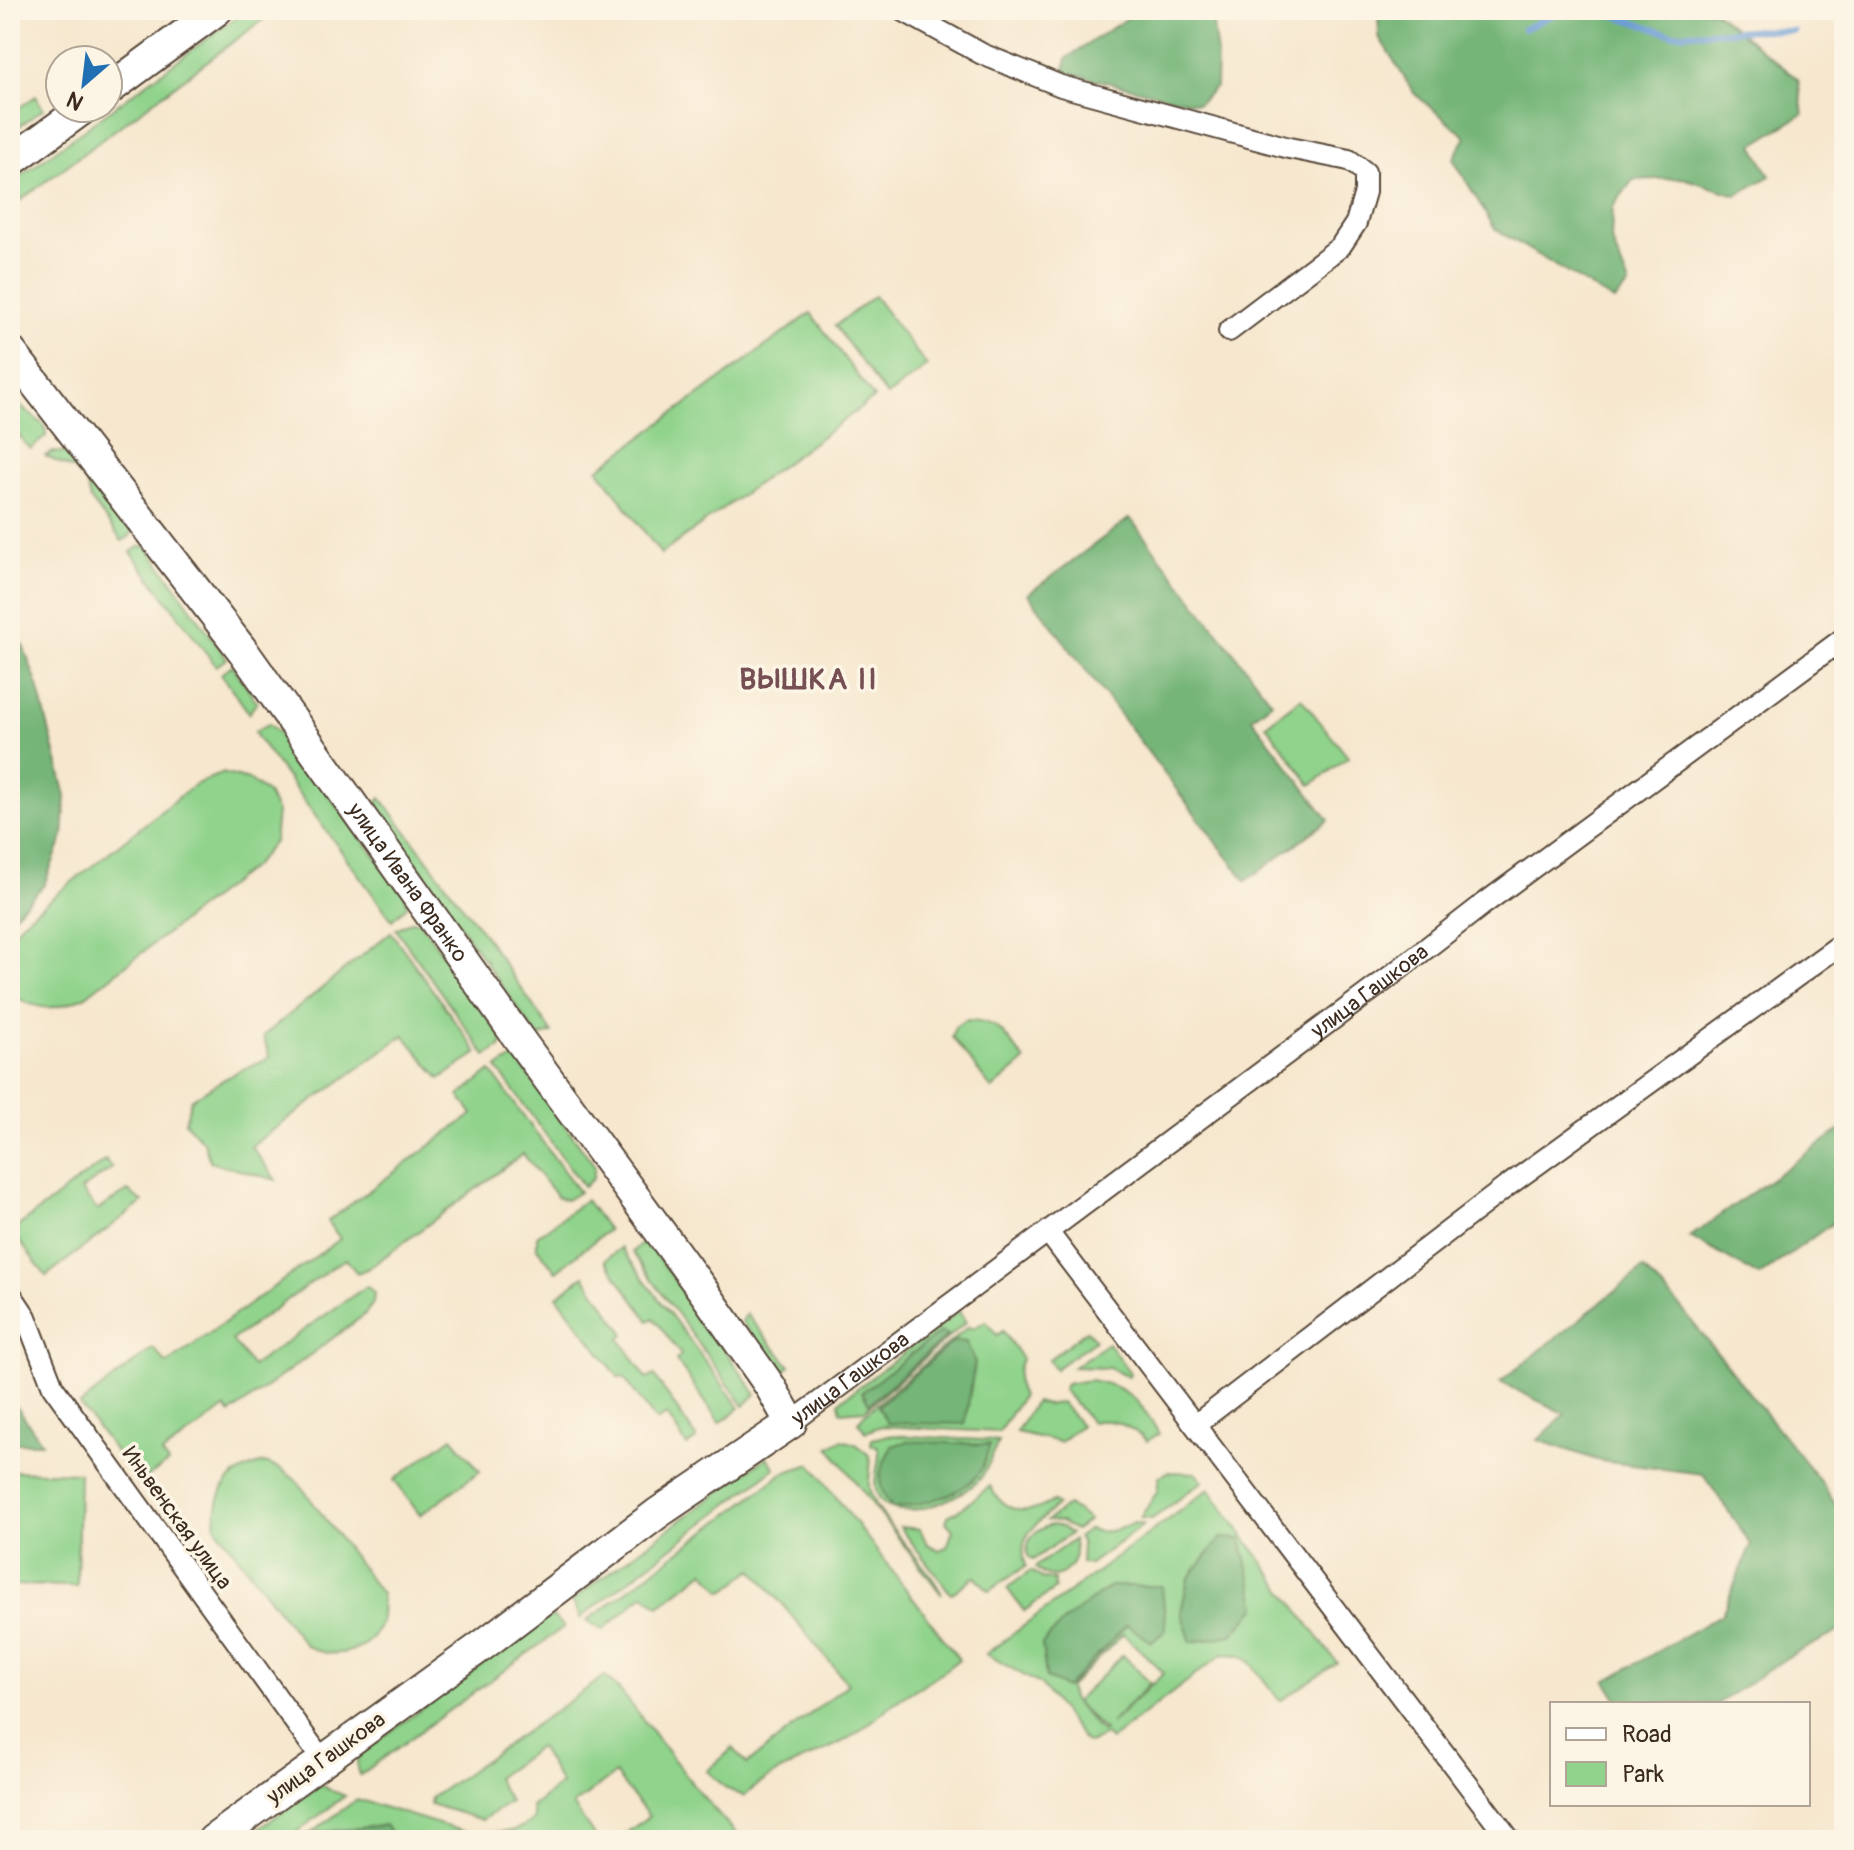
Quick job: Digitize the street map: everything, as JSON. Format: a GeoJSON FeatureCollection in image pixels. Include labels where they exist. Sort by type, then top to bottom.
{"type":"FeatureCollection","features":[{"type":"Feature","properties":{"kind":"street"},"geometry":{"type":"LineString","coordinates":[[124,78],[217,10]]}},
{"type":"Feature","properties":{"kind":"street"},"geometry":{"type":"LineString","coordinates":[[902,10],[982,54],[1061,86],[1289,148],[1349,160],[1365,172],[1365,192],[1356,223],[1340,247],[1229,331]]}},
{"type":"Feature","properties":{"kind":"street"},"geometry":{"type":"LineString","coordinates":[[10,162],[62,124]]}},
{"type":"Feature","properties":{"kind":"street","name":"улица Ивана Франко"},"geometry":{"type":"LineString","coordinates":[[10,351],[252,663],[519,1039],[704,1292],[770,1386],[791,1423]]}},
{"type":"Feature","properties":{"kind":"street","name":"улица Гашкова"},"geometry":{"type":"LineString","coordinates":[[213,1840],[658,1513],[791,1423],[1844,638]]}},
{"type":"Feature","properties":{"kind":"street"},"geometry":{"type":"LineString","coordinates":[[1195,1425],[1506,1187],[1844,942]]}},
{"type":"Feature","properties":{"kind":"street"},"geometry":{"type":"LineString","coordinates":[[1048,1232],[1510,1840]]}},
{"type":"Feature","properties":{"kind":"street","name":"Иньвенская улица"},"geometry":{"type":"LineString","coordinates":[[10,1293],[26,1317],[53,1387],[323,1761]]}},
{"type":"Feature","properties":{"kind":"green space"},"geometry":{"type":"Polygon","coordinates":[[[246,10],[276,10],[124,123],[124,100],[246,10]]]}},
{"type":"Feature","properties":{"kind":"green space"},"geometry":{"type":"Polygon","coordinates":[[[1139,10],[1221,10],[1212,18],[1217,54],[1216,87],[1198,104],[1064,72],[1067,58],[1139,10]]]}},
{"type":"Feature","properties":{"kind":"green space"},"geometry":{"type":"Polygon","coordinates":[[[1378,10],[1713,10],[1798,79],[1803,114],[1753,145],[1770,176],[1736,195],[1683,178],[1633,180],[1613,207],[1611,239],[1629,285],[1614,301],[1495,229],[1453,159],[1466,137],[1414,93],[1379,37],[1378,10]]]}},
{"type":"Feature","properties":{"kind":"green space"},"geometry":{"type":"Polygon","coordinates":[[[36,96],[43,109],[10,133],[10,114],[36,96]]]}},
{"type":"Feature","properties":{"kind":"green space"},"geometry":{"type":"Polygon","coordinates":[[[91,124],[123,124],[10,208],[10,184],[91,124]]]}},
{"type":"Feature","properties":{"kind":"green space"},"geometry":{"type":"Polygon","coordinates":[[[874,296],[927,366],[887,396],[835,326],[874,296]]]}},
{"type":"Feature","properties":{"kind":"green space"},"geometry":{"type":"Polygon","coordinates":[[[811,313],[874,398],[661,554],[598,469],[811,313]]]}},
{"type":"Feature","properties":{"kind":"green space"},"geometry":{"type":"Polygon","coordinates":[[[10,398],[45,426],[46,436],[31,449],[21,439],[15,426],[10,398]]]}},
{"type":"Feature","properties":{"kind":"green space"},"geometry":{"type":"Polygon","coordinates":[[[53,452],[70,453],[77,457],[133,529],[130,536],[122,541],[90,499],[86,482],[73,469],[45,456],[53,452]]]}},
{"type":"Feature","properties":{"kind":"green space"},"geometry":{"type":"Polygon","coordinates":[[[1130,518],[1272,702],[1252,718],[1329,820],[1246,881],[1028,594],[1130,518]]]}},
{"type":"Feature","properties":{"kind":"green space"},"geometry":{"type":"Polygon","coordinates":[[[147,546],[227,659],[216,666],[131,552],[147,546]]]}},
{"type":"Feature","properties":{"kind":"green space"},"geometry":{"type":"Polygon","coordinates":[[[12,616],[38,686],[66,796],[63,837],[44,885],[10,919],[12,616]]]}},
{"type":"Feature","properties":{"kind":"green space"},"geometry":{"type":"Polygon","coordinates":[[[232,665],[257,702],[249,713],[221,674],[232,665]]]}},
{"type":"Feature","properties":{"kind":"green space"},"geometry":{"type":"Polygon","coordinates":[[[1301,698],[1348,757],[1311,785],[1266,725],[1301,698]]]}},
{"type":"Feature","properties":{"kind":"green space"},"geometry":{"type":"Polygon","coordinates":[[[269,724],[284,737],[405,895],[407,906],[392,920],[257,737],[255,731],[269,724]]]}},
{"type":"Feature","properties":{"kind":"green space"},"geometry":{"type":"Polygon","coordinates":[[[222,773],[249,780],[267,793],[277,812],[274,842],[255,865],[86,996],[49,1008],[32,1005],[12,995],[10,939],[23,921],[194,785],[222,773]]]}},
{"type":"Feature","properties":{"kind":"green space"},"geometry":{"type":"Polygon","coordinates":[[[381,798],[480,929],[552,1033],[539,1037],[534,1032],[485,962],[487,960],[483,959],[403,843],[377,811],[376,804],[381,798]]]}},
{"type":"Feature","properties":{"kind":"green space"},"geometry":{"type":"Polygon","coordinates":[[[411,921],[420,922],[503,1040],[500,1047],[486,1056],[396,929],[411,921]]]}},
{"type":"Feature","properties":{"kind":"green space"},"geometry":{"type":"Polygon","coordinates":[[[391,932],[478,1053],[440,1079],[404,1035],[251,1146],[276,1180],[210,1162],[204,1143],[185,1122],[191,1100],[229,1076],[270,1058],[263,1036],[391,932]]]}},
{"type":"Feature","properties":{"kind":"green space"},"geometry":{"type":"Polygon","coordinates":[[[966,1020],[995,1026],[1025,1061],[992,1089],[952,1037],[955,1027],[966,1020]]]}},
{"type":"Feature","properties":{"kind":"green space"},"geometry":{"type":"Polygon","coordinates":[[[512,1059],[517,1060],[595,1166],[593,1178],[584,1187],[497,1068],[512,1059]]]}},
{"type":"Feature","properties":{"kind":"green space"},"geometry":{"type":"Polygon","coordinates":[[[491,1071],[579,1192],[566,1200],[557,1197],[523,1154],[369,1268],[357,1273],[346,1259],[337,1264],[232,1340],[252,1366],[367,1286],[374,1293],[373,1303],[364,1315],[230,1414],[225,1408],[162,1454],[168,1463],[139,1483],[80,1405],[153,1348],[167,1364],[340,1239],[328,1221],[473,1114],[459,1096],[491,1071]]]}},
{"type":"Feature","properties":{"kind":"green space"},"geometry":{"type":"Polygon","coordinates":[[[1844,1127],[1844,1215],[1759,1276],[1690,1237],[1844,1127]]]}},
{"type":"Feature","properties":{"kind":"green space"},"geometry":{"type":"Polygon","coordinates":[[[105,1160],[112,1168],[81,1190],[97,1210],[128,1191],[143,1202],[46,1276],[12,1231],[105,1160]]]}},
{"type":"Feature","properties":{"kind":"green space"},"geometry":{"type":"Polygon","coordinates":[[[586,1200],[608,1230],[556,1271],[537,1248],[537,1236],[586,1200]]]}},
{"type":"Feature","properties":{"kind":"green space"},"geometry":{"type":"Polygon","coordinates":[[[646,1240],[756,1394],[744,1406],[632,1252],[646,1240]]]}},
{"type":"Feature","properties":{"kind":"green space"},"geometry":{"type":"Polygon","coordinates":[[[621,1248],[740,1408],[720,1423],[676,1360],[681,1355],[654,1318],[649,1321],[605,1260],[621,1248]]]}},
{"type":"Feature","properties":{"kind":"green space"},"geometry":{"type":"Polygon","coordinates":[[[1643,1269],[1677,1303],[1823,1485],[1844,1518],[1844,1629],[1788,1657],[1720,1702],[1619,1702],[1606,1681],[1722,1614],[1751,1545],[1703,1474],[1600,1461],[1538,1440],[1565,1414],[1500,1382],[1643,1269]]]}},
{"type":"Feature","properties":{"kind":"green space"},"geometry":{"type":"Polygon","coordinates":[[[584,1276],[625,1334],[620,1339],[647,1379],[654,1375],[697,1439],[687,1446],[667,1415],[656,1421],[557,1296],[584,1276]]]}},
{"type":"Feature","properties":{"kind":"green space"},"geometry":{"type":"Polygon","coordinates":[[[959,1311],[966,1322],[865,1410],[841,1412],[839,1402],[959,1311]]]}},
{"type":"Feature","properties":{"kind":"green space"},"geometry":{"type":"Polygon","coordinates":[[[746,1314],[790,1366],[779,1375],[742,1322],[746,1314]]]}},
{"type":"Feature","properties":{"kind":"green space"},"geometry":{"type":"Polygon","coordinates":[[[986,1321],[997,1335],[1003,1331],[1022,1359],[1017,1378],[1022,1396],[999,1432],[881,1426],[866,1432],[858,1422],[866,1413],[969,1326],[972,1329],[986,1321]]]}},
{"type":"Feature","properties":{"kind":"green space"},"geometry":{"type":"Polygon","coordinates":[[[1087,1330],[1095,1340],[1055,1369],[1048,1360],[1087,1330]]]}},
{"type":"Feature","properties":{"kind":"green space"},"geometry":{"type":"Polygon","coordinates":[[[940,1332],[948,1335],[869,1404],[862,1392],[940,1332]]]}},
{"type":"Feature","properties":{"kind":"green space"},"geometry":{"type":"Polygon","coordinates":[[[954,1341],[966,1342],[975,1362],[965,1424],[887,1423],[878,1406],[954,1341]]]}},
{"type":"Feature","properties":{"kind":"green space"},"geometry":{"type":"Polygon","coordinates":[[[1108,1343],[1130,1373],[1128,1377],[1109,1368],[1073,1367],[1108,1343]]]}},
{"type":"Feature","properties":{"kind":"green space"},"geometry":{"type":"Polygon","coordinates":[[[1090,1380],[1114,1386],[1132,1397],[1146,1412],[1159,1434],[1147,1441],[1121,1424],[1091,1422],[1063,1390],[1066,1384],[1090,1380]]]}},
{"type":"Feature","properties":{"kind":"green space"},"geometry":{"type":"Polygon","coordinates":[[[10,1397],[42,1443],[10,1443],[10,1397]]]}},
{"type":"Feature","properties":{"kind":"green space"},"geometry":{"type":"Polygon","coordinates":[[[1035,1402],[1047,1405],[1061,1402],[1081,1425],[1060,1442],[1016,1432],[1035,1402]]]}},
{"type":"Feature","properties":{"kind":"green space"},"geometry":{"type":"Polygon","coordinates":[[[889,1435],[998,1441],[985,1471],[969,1488],[925,1508],[910,1510],[884,1504],[877,1493],[875,1482],[879,1450],[871,1445],[872,1439],[889,1435]]]}},
{"type":"Feature","properties":{"kind":"green space"},"geometry":{"type":"Polygon","coordinates":[[[452,1437],[480,1471],[420,1515],[394,1480],[452,1437]]]}},
{"type":"Feature","properties":{"kind":"green space"},"geometry":{"type":"Polygon","coordinates":[[[841,1440],[856,1444],[870,1456],[869,1487],[873,1500],[942,1595],[829,1447],[841,1440]]]}},
{"type":"Feature","properties":{"kind":"green space"},"geometry":{"type":"Polygon","coordinates":[[[907,1441],[990,1445],[981,1470],[964,1486],[928,1502],[892,1508],[883,1492],[881,1471],[892,1446],[907,1441]]]}},
{"type":"Feature","properties":{"kind":"green space"},"geometry":{"type":"Polygon","coordinates":[[[767,1457],[775,1468],[580,1618],[572,1600],[767,1457]]]}},
{"type":"Feature","properties":{"kind":"green space"},"geometry":{"type":"Polygon","coordinates":[[[264,1463],[281,1469],[297,1481],[381,1594],[379,1626],[373,1636],[356,1649],[336,1653],[305,1645],[215,1526],[218,1502],[226,1484],[241,1472],[264,1463]]]}},
{"type":"Feature","properties":{"kind":"green space"},"geometry":{"type":"Polygon","coordinates":[[[811,1464],[959,1659],[849,1738],[779,1772],[744,1796],[727,1789],[707,1771],[733,1748],[747,1764],[848,1684],[753,1569],[721,1591],[705,1571],[659,1606],[644,1594],[603,1630],[587,1621],[783,1473],[811,1464]]]}},
{"type":"Feature","properties":{"kind":"green space"},"geometry":{"type":"Polygon","coordinates":[[[10,1471],[79,1473],[77,1586],[10,1585],[10,1471]]]}},
{"type":"Feature","properties":{"kind":"green space"},"geometry":{"type":"Polygon","coordinates":[[[1168,1472],[1196,1473],[1203,1481],[1152,1519],[1140,1518],[1157,1492],[1159,1477],[1168,1472]]]}},
{"type":"Feature","properties":{"kind":"green space"},"geometry":{"type":"Polygon","coordinates":[[[990,1486],[1002,1502],[1017,1510],[1035,1509],[1053,1501],[1057,1505],[1026,1538],[1026,1566],[989,1591],[975,1576],[951,1594],[900,1527],[920,1529],[927,1544],[939,1550],[947,1547],[953,1530],[946,1522],[948,1516],[990,1486]]]}},
{"type":"Feature","properties":{"kind":"green space"},"geometry":{"type":"Polygon","coordinates":[[[1209,1489],[1337,1663],[1280,1701],[1249,1661],[1240,1655],[1223,1654],[1110,1740],[1105,1735],[1089,1743],[1041,1685],[986,1654],[1209,1489]],[[1123,1634],[1069,1688],[1073,1701],[1102,1732],[1104,1730],[1075,1702],[1123,1655],[1150,1683],[1110,1724],[1164,1673],[1123,1634]]]}},
{"type":"Feature","properties":{"kind":"green space"},"geometry":{"type":"Polygon","coordinates":[[[1068,1505],[1089,1520],[1075,1530],[1061,1522],[1047,1521],[1068,1505]]]}},
{"type":"Feature","properties":{"kind":"green space"},"geometry":{"type":"Polygon","coordinates":[[[1134,1523],[1143,1525],[1089,1565],[1081,1563],[1082,1544],[1078,1537],[1089,1529],[1106,1531],[1134,1523]]]}},
{"type":"Feature","properties":{"kind":"green space"},"geometry":{"type":"Polygon","coordinates":[[[1051,1525],[1062,1527],[1070,1534],[1033,1560],[1027,1550],[1030,1540],[1041,1529],[1051,1525]]]}},
{"type":"Feature","properties":{"kind":"green space"},"geometry":{"type":"Polygon","coordinates":[[[1221,1538],[1241,1539],[1257,1607],[1232,1635],[1191,1642],[1181,1612],[1188,1579],[1221,1538]]]}},
{"type":"Feature","properties":{"kind":"green space"},"geometry":{"type":"Polygon","coordinates":[[[1073,1540],[1074,1558],[1065,1572],[1050,1576],[1035,1567],[1073,1540]]]}},
{"type":"Feature","properties":{"kind":"green space"},"geometry":{"type":"Polygon","coordinates":[[[1031,1571],[1044,1579],[1054,1580],[1055,1589],[1024,1611],[1007,1588],[1031,1571]]]}},
{"type":"Feature","properties":{"kind":"green space"},"geometry":{"type":"Polygon","coordinates":[[[1110,1586],[1162,1586],[1166,1630],[1152,1642],[1127,1625],[1066,1688],[1046,1678],[1042,1644],[1063,1622],[1110,1586]]]}},
{"type":"Feature","properties":{"kind":"green space"},"geometry":{"type":"Polygon","coordinates":[[[553,1617],[564,1627],[360,1775],[357,1764],[359,1755],[543,1619],[553,1617]]]}},
{"type":"Feature","properties":{"kind":"green space"},"geometry":{"type":"Polygon","coordinates":[[[605,1676],[742,1840],[617,1840],[649,1816],[615,1774],[573,1805],[597,1840],[302,1840],[357,1799],[481,1837],[514,1831],[534,1820],[532,1807],[561,1784],[539,1747],[496,1778],[510,1802],[482,1820],[430,1804],[431,1798],[605,1676]]]}},
{"type":"Feature","properties":{"kind":"green space"},"geometry":{"type":"Polygon","coordinates":[[[319,1785],[345,1796],[286,1840],[244,1840],[319,1785]]]}},
{"type":"Feature","properties":{"kind":"green space"},"geometry":{"type":"Polygon","coordinates":[[[385,1825],[396,1840],[298,1840],[306,1834],[385,1825]]]}},
{"type":"Feature","properties":{"kind":"waterway"},"geometry":{"type":"LineString","coordinates":[[1524,29],[1563,10]]}},
{"type":"Feature","properties":{"kind":"waterway"},"geometry":{"type":"LineString","coordinates":[[1596,10],[1672,34],[1794,31]]}},
{"type":"Feature","properties":{"kind":"district","name":"ВЫШКА II"},"geometry":{"type":"Point","coordinates":[809,679]}}]}
